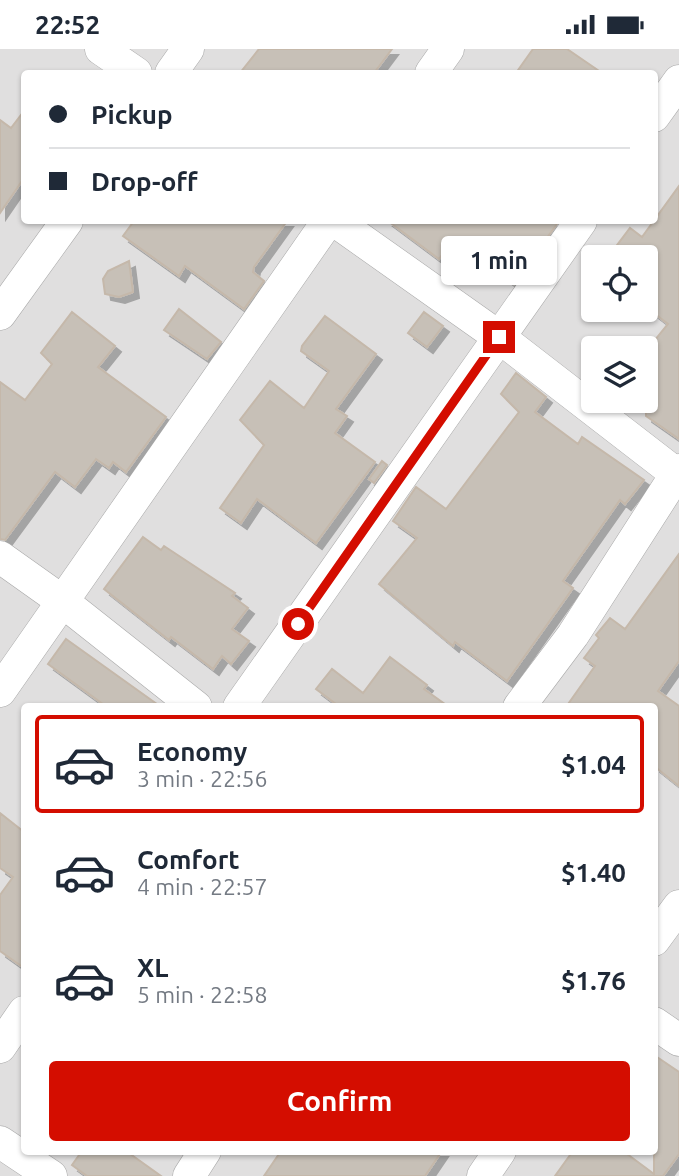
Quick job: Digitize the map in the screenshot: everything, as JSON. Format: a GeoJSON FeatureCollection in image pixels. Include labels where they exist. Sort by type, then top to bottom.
{"type":"FeatureCollection","features":[{"type":"Feature","properties":{"kind":"street"},"geometry":{"type":"LineString","coordinates":[[101,49],[132,70]]}},
{"type":"Feature","properties":{"kind":"street"},"geometry":{"type":"LineString","coordinates":[[173,70],[188,49]]}},
{"type":"Feature","properties":{"kind":"street"},"geometry":{"type":"LineString","coordinates":[[433,70],[448,49]]}},
{"type":"Feature","properties":{"kind":"street"},"geometry":{"type":"LineString","coordinates":[[658,110],[679,81]]}},
{"type":"Feature","properties":{"kind":"street"},"geometry":{"type":"LineString","coordinates":[[0,314],[64,224]]}},
{"type":"Feature","properties":{"kind":"street"},"geometry":{"type":"LineString","coordinates":[[0,691],[326,224]]}},
{"type":"Feature","properties":{"kind":"street"},"geometry":{"type":"LineString","coordinates":[[339,224],[499,337],[678,473],[573,635],[522,703]]}},
{"type":"Feature","properties":{"kind":"street"},"geometry":{"type":"LineString","coordinates":[[242,703],[579,224]]}},
{"type":"Feature","properties":{"kind":"street"},"geometry":{"type":"LineString","coordinates":[[0,557],[62,601],[190,703]]}},
{"type":"Feature","properties":{"kind":"street"},"geometry":{"type":"LineString","coordinates":[[658,935],[679,906]]}},
{"type":"Feature","properties":{"kind":"street"},"geometry":{"type":"LineString","coordinates":[[0,1047],[21,1016]]}},
{"type":"Feature","properties":{"kind":"street"},"geometry":{"type":"LineString","coordinates":[[658,1026],[679,1040]]}},
{"type":"Feature","properties":{"kind":"street"},"geometry":{"type":"LineString","coordinates":[[0,1142],[51,1176]]}},
{"type":"Feature","properties":{"kind":"street"},"geometry":{"type":"LineString","coordinates":[[189,1176],[202,1155]]}},
{"type":"Feature","properties":{"kind":"street"},"geometry":{"type":"LineString","coordinates":[[483,1176],[497,1155]]}},
{"type":"Feature","properties":{"kind":"shaded area"},"geometry":{"type":"Polygon","coordinates":[[[0,49],[679,49],[679,1176],[0,1176],[0,49]]]}},
{"type":"Feature","properties":{"kind":"building"},"geometry":{"type":"Polygon","coordinates":[[[259,49],[392,49],[376,70],[242,70],[259,49]]]}},
{"type":"Feature","properties":{"kind":"building"},"geometry":{"type":"Polygon","coordinates":[[[533,49],[567,49],[598,70],[518,70],[533,49]]]}},
{"type":"Feature","properties":{"kind":"building"},"geometry":{"type":"Polygon","coordinates":[[[21,115],[21,182],[0,213],[0,120],[11,128],[21,115]]]}},
{"type":"Feature","properties":{"kind":"building"},"geometry":{"type":"Polygon","coordinates":[[[679,186],[679,439],[646,416],[646,413],[658,413],[658,336],[668,324],[658,316],[658,245],[617,245],[630,228],[642,237],[651,224],[658,224],[658,215],[679,186]]]}},
{"type":"Feature","properties":{"kind":"building"},"geometry":{"type":"Polygon","coordinates":[[[132,224],[285,224],[254,267],[253,272],[264,281],[244,309],[185,266],[179,276],[123,236],[132,224]]]}},
{"type":"Feature","properties":{"kind":"building"},"geometry":{"type":"Polygon","coordinates":[[[392,224],[557,224],[514,284],[486,263],[483,268],[450,244],[439,259],[392,224]]]}},
{"type":"Feature","properties":{"kind":"building"},"geometry":{"type":"Polygon","coordinates":[[[129,261],[133,292],[119,297],[105,294],[103,279],[108,271],[129,261]]]}},
{"type":"Feature","properties":{"kind":"building"},"geometry":{"type":"Polygon","coordinates":[[[179,309],[221,342],[207,359],[164,330],[179,309]]]}},
{"type":"Feature","properties":{"kind":"building"},"geometry":{"type":"Polygon","coordinates":[[[72,312],[115,346],[98,367],[166,417],[126,472],[113,462],[109,468],[96,459],[75,487],[55,472],[5,540],[0,539],[0,382],[25,400],[52,364],[41,353],[72,312]]]}},
{"type":"Feature","properties":{"kind":"building"},"geometry":{"type":"Polygon","coordinates":[[[424,312],[443,326],[427,347],[408,333],[424,312]]]}},
{"type":"Feature","properties":{"kind":"building"},"geometry":{"type":"Polygon","coordinates":[[[325,316],[376,354],[336,409],[347,416],[335,433],[375,462],[316,543],[257,499],[241,523],[220,508],[264,445],[240,420],[270,381],[304,408],[329,371],[301,351],[325,316]]]}},
{"type":"Feature","properties":{"kind":"building"},"geometry":{"type":"Polygon","coordinates":[[[516,373],[546,397],[535,412],[578,444],[582,437],[644,480],[625,504],[620,500],[563,581],[573,588],[507,681],[455,642],[453,646],[379,584],[417,538],[393,521],[416,487],[446,509],[519,412],[501,394],[516,373]]]}},
{"type":"Feature","properties":{"kind":"building"},"geometry":{"type":"Polygon","coordinates":[[[382,461],[387,465],[374,483],[369,479],[382,461]]]}},
{"type":"Feature","properties":{"kind":"building"},"geometry":{"type":"Polygon","coordinates":[[[143,537],[161,550],[164,546],[235,593],[232,596],[248,608],[232,629],[249,641],[231,664],[222,656],[213,669],[171,637],[169,640],[104,589],[143,537]]]}},
{"type":"Feature","properties":{"kind":"building"},"geometry":{"type":"Polygon","coordinates":[[[679,554],[679,661],[658,691],[679,706],[679,786],[658,769],[658,703],[569,703],[595,666],[584,658],[599,638],[596,635],[610,618],[625,629],[679,554]]]}},
{"type":"Feature","properties":{"kind":"building"},"geometry":{"type":"Polygon","coordinates":[[[66,639],[155,703],[102,703],[48,664],[66,639]]]}},
{"type":"Feature","properties":{"kind":"building"},"geometry":{"type":"Polygon","coordinates":[[[390,657],[427,685],[424,689],[443,703],[335,703],[316,689],[332,669],[363,693],[390,657]]]}},
{"type":"Feature","properties":{"kind":"building"},"geometry":{"type":"Polygon","coordinates":[[[0,813],[21,830],[21,966],[0,951],[0,895],[13,877],[0,868],[0,813]]]}},
{"type":"Feature","properties":{"kind":"building"},"geometry":{"type":"Polygon","coordinates":[[[658,1058],[679,1072],[679,1154],[663,1176],[555,1176],[570,1155],[628,1155],[654,1174],[654,1155],[658,1155],[658,1058]]]}},
{"type":"Feature","properties":{"kind":"building"},"geometry":{"type":"Polygon","coordinates":[[[79,1155],[132,1155],[161,1176],[87,1176],[72,1165],[79,1155]]]}},
{"type":"Feature","properties":{"kind":"building"},"geometry":{"type":"Polygon","coordinates":[[[278,1155],[439,1155],[425,1176],[264,1176],[278,1155]]]}},
{"type":"Feature","properties":{"kind":"route"},"geometry":{"type":"LineString","coordinates":[[298,624],[499,337]]}}]}
